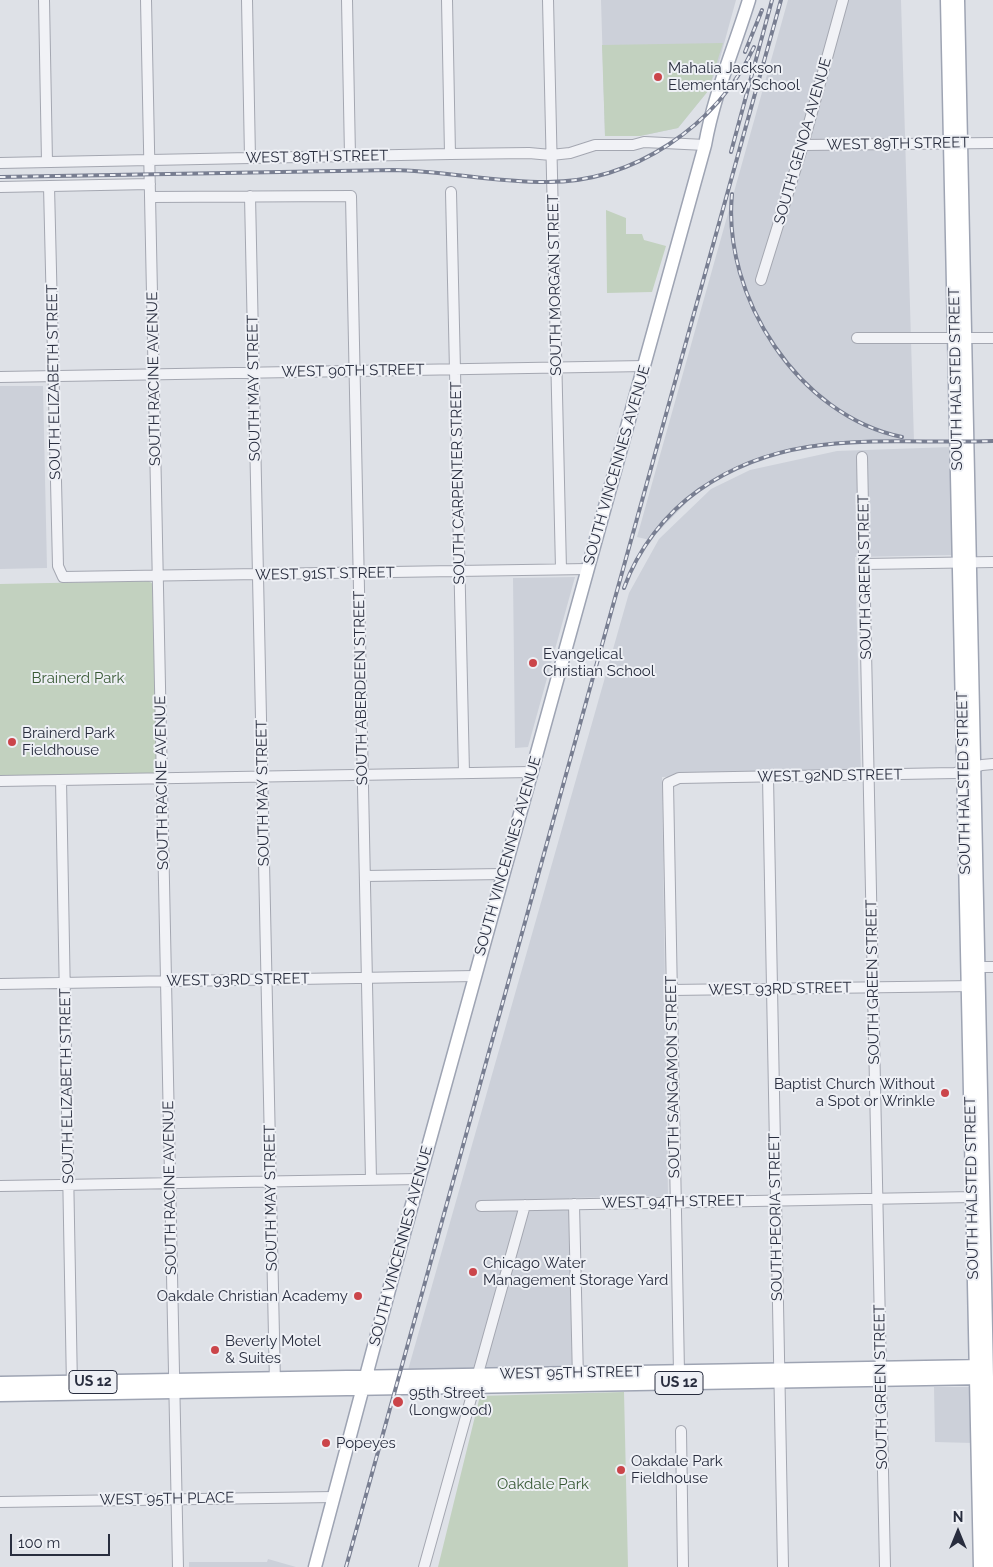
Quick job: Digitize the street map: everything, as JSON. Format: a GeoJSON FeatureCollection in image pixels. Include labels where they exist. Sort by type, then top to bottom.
{"type":"FeatureCollection","features":[{"type":"Feature","properties":{"kind":"main road","name":"SOUTH VINCENNES AVENUE"},"geometry":{"type":"LineString","coordinates":[[315,1567],[363,1382],[531,772],[705,145],[716,121],[733,65],[734,47],[748,0]]}},
{"type":"Feature","properties":{"kind":"main road","name":"SOUTH HALSTED STREET"},"geometry":{"type":"LineString","coordinates":[[947,0],[956,143]]}},
{"type":"Feature","properties":{"kind":"main road","name":"SOUTH HALSTED STREET"},"geometry":{"type":"LineString","coordinates":[[958,0],[956,143],[973,986],[983,1168],[978,1193],[986,1372],[991,1567]]}},
{"type":"Feature","properties":{"kind":"main road","name":"WEST 95TH STREET"},"geometry":{"type":"LineString","coordinates":[[578,1379],[679,1372],[779,1376]]}},
{"type":"Feature","properties":{"kind":"main road","name":"SOUTH HALSTED STREET"},"geometry":{"type":"LineString","coordinates":[[980,1567],[986,1372]]}},
{"type":"Feature","properties":{"kind":"main road","name":"WEST 95TH STREET"},"geometry":{"type":"LineString","coordinates":[[0,1383],[72,1387],[275,1385],[986,1372]]}},
{"type":"Feature","properties":{"kind":"main road","name":"WEST 95TH STREET"},"geometry":{"type":"LineString","coordinates":[[0,1395],[72,1387]]}},
{"type":"Feature","properties":{"kind":"street"},"geometry":{"type":"LineString","coordinates":[[44,0],[47,162]]}},
{"type":"Feature","properties":{"kind":"street","name":"SOUTH RACINE AVENUE"},"geometry":{"type":"LineString","coordinates":[[146,0],[178,1567]]}},
{"type":"Feature","properties":{"kind":"street"},"geometry":{"type":"LineString","coordinates":[[247,0],[250,158]]}},
{"type":"Feature","properties":{"kind":"street"},"geometry":{"type":"LineString","coordinates":[[346,0],[350,156]]}},
{"type":"Feature","properties":{"kind":"street"},"geometry":{"type":"LineString","coordinates":[[447,0],[450,154]]}},
{"type":"Feature","properties":{"kind":"street","name":"SOUTH MORGAN STREET"},"geometry":{"type":"LineString","coordinates":[[548,0],[561,569]]}},
{"type":"Feature","properties":{"kind":"street","name":"SOUTH GENOA AVENUE"},"geometry":{"type":"LineString","coordinates":[[761,280],[803,145],[844,0]]}},
{"type":"Feature","properties":{"kind":"street","name":"WEST 89TH STREET"},"geometry":{"type":"LineString","coordinates":[[0,163],[450,154],[529,153],[552,155],[595,145],[633,145],[644,142],[705,145]]}},
{"type":"Feature","properties":{"kind":"street","name":"WEST 89TH STREET"},"geometry":{"type":"LineString","coordinates":[[803,145],[993,143]]}},
{"type":"Feature","properties":{"kind":"street"},"geometry":{"type":"LineString","coordinates":[[0,187],[150,184]]}},
{"type":"Feature","properties":{"kind":"street","name":"SOUTH ELIZABETH STREET"},"geometry":{"type":"LineString","coordinates":[[49,186],[58,566],[63,577]]}},
{"type":"Feature","properties":{"kind":"street","name":"SOUTH CARPENTER STREET"},"geometry":{"type":"LineString","coordinates":[[451,192],[464,773]]}},
{"type":"Feature","properties":{"kind":"street"},"geometry":{"type":"LineString","coordinates":[[150,197],[250,196]]}},
{"type":"Feature","properties":{"kind":"street","name":"SOUTH ABERDEEN STREET"},"geometry":{"type":"LineString","coordinates":[[250,196],[351,196],[372,1180]]}},
{"type":"Feature","properties":{"kind":"street","name":"SOUTH MAY STREET"},"geometry":{"type":"LineString","coordinates":[[250,196],[275,1385]]}},
{"type":"Feature","properties":{"kind":"street"},"geometry":{"type":"LineString","coordinates":[[857,338],[993,338]]}},
{"type":"Feature","properties":{"kind":"street","name":"WEST 90TH STREET"},"geometry":{"type":"LineString","coordinates":[[0,377],[645,366]]}},
{"type":"Feature","properties":{"kind":"street","name":"SOUTH GREEN STREET"},"geometry":{"type":"LineString","coordinates":[[862,457],[885,1567]]}},
{"type":"Feature","properties":{"kind":"street"},"geometry":{"type":"LineString","coordinates":[[865,564],[993,562]]}},
{"type":"Feature","properties":{"kind":"street","name":"WEST 91ST STREET"},"geometry":{"type":"LineString","coordinates":[[63,577],[588,569]]}},
{"type":"Feature","properties":{"kind":"street","name":"WEST 92ND STREET"},"geometry":{"type":"LineString","coordinates":[[668,783],[679,778],[955,773],[993,764]]}},
{"type":"Feature","properties":{"kind":"street"},"geometry":{"type":"LineString","coordinates":[[0,781],[531,772]]}},
{"type":"Feature","properties":{"kind":"street","name":"SOUTH PEORIA STREET"},"geometry":{"type":"LineString","coordinates":[[768,777],[783,1567]]}},
{"type":"Feature","properties":{"kind":"street","name":"SOUTH ELIZABETH STREET"},"geometry":{"type":"LineString","coordinates":[[61,780],[72,1387]]}},
{"type":"Feature","properties":{"kind":"street","name":"SOUTH SANGAMON STREET"},"geometry":{"type":"LineString","coordinates":[[668,783],[679,1372]]}},
{"type":"Feature","properties":{"kind":"street"},"geometry":{"type":"LineString","coordinates":[[365,876],[503,874]]}},
{"type":"Feature","properties":{"kind":"street"},"geometry":{"type":"LineString","coordinates":[[973,967],[993,967]]}},
{"type":"Feature","properties":{"kind":"street","name":"WEST 93RD STREET"},"geometry":{"type":"LineString","coordinates":[[0,984],[475,976]]}},
{"type":"Feature","properties":{"kind":"street","name":"WEST 93RD STREET"},"geometry":{"type":"LineString","coordinates":[[671,990],[973,986]]}},
{"type":"Feature","properties":{"kind":"street"},"geometry":{"type":"LineString","coordinates":[[0,1186],[419,1179]]}},
{"type":"Feature","properties":{"kind":"street","name":"WEST 94TH STREET"},"geometry":{"type":"LineString","coordinates":[[481,1206],[877,1199],[978,1193]]}},
{"type":"Feature","properties":{"kind":"street"},"geometry":{"type":"LineString","coordinates":[[574,1204],[578,1379]]}},
{"type":"Feature","properties":{"kind":"street"},"geometry":{"type":"LineString","coordinates":[[424,1567],[525,1205]]}},
{"type":"Feature","properties":{"kind":"street"},"geometry":{"type":"LineString","coordinates":[[681,1431],[683,1567]]}},
{"type":"Feature","properties":{"kind":"street","name":"WEST 95TH PLACE"},"geometry":{"type":"LineString","coordinates":[[0,1502],[334,1497]]}},
{"type":"Feature","properties":{"kind":"shaded area","name":"Mahalia Jackson Elementary School"},"geometry":{"type":"Polygon","coordinates":[[[601,0],[736,0],[719,62],[708,91],[678,128],[640,136],[605,136],[601,0]]]}},
{"type":"Feature","properties":{"kind":"shaded area"},"geometry":{"type":"Polygon","coordinates":[[[788,0],[901,0],[914,442],[812,445],[749,461],[701,488],[650,540],[637,537],[788,0]]]}},
{"type":"Feature","properties":{"kind":"shaded area"},"geometry":{"type":"Polygon","coordinates":[[[0,386],[43,386],[47,568],[0,569],[0,386]]]}},
{"type":"Feature","properties":{"kind":"shaded area"},"geometry":{"type":"Polygon","coordinates":[[[951,447],[954,555],[855,557],[861,772],[662,777],[668,1196],[569,1198],[572,1366],[408,1370],[629,593],[659,539],[711,489],[750,470],[837,451],[951,447]]]}},
{"type":"Feature","properties":{"kind":"shaded area","name":"Evangelical Christian School"},"geometry":{"type":"Polygon","coordinates":[[[575,577],[528,747],[515,748],[513,578],[575,577]]]}},
{"type":"Feature","properties":{"kind":"shaded area"},"geometry":{"type":"Polygon","coordinates":[[[934,1387],[972,1387],[973,1443],[935,1442],[934,1387]]]}},
{"type":"Feature","properties":{"kind":"shaded area"},"geometry":{"type":"Polygon","coordinates":[[[268,1559],[296,1567],[189,1567],[189,1562],[267,1562],[268,1559]]]}},
{"type":"Feature","properties":{"kind":"green space","name":"Mahalia Jackson Elementary School"},"geometry":{"type":"Polygon","coordinates":[[[723,43],[708,91],[678,128],[640,136],[605,136],[602,45],[723,43]]]}},
{"type":"Feature","properties":{"kind":"green space"},"geometry":{"type":"Polygon","coordinates":[[[606,210],[626,218],[626,234],[642,234],[644,240],[666,246],[652,292],[607,293],[606,210]]]}},
{"type":"Feature","properties":{"kind":"green space","name":"Brainerd Park"},"geometry":{"type":"Polygon","coordinates":[[[149,581],[154,585],[157,771],[155,773],[0,777],[0,584],[149,581]]]}},
{"type":"Feature","properties":{"kind":"green space","name":"Oakdale Park"},"geometry":{"type":"Polygon","coordinates":[[[624,1392],[628,1567],[438,1567],[480,1396],[624,1392]]]}},
{"type":"Feature","properties":{"kind":"railway"},"geometry":{"type":"LineString","coordinates":[[731,152],[772,0]]}},
{"type":"Feature","properties":{"kind":"railway"},"geometry":{"type":"LineString","coordinates":[[346,1567],[781,0]]}},
{"type":"Feature","properties":{"kind":"railway"},"geometry":{"type":"LineString","coordinates":[[745,52],[762,10]]}},
{"type":"Feature","properties":{"kind":"railway"},"geometry":{"type":"LineString","coordinates":[[0,177],[393,170],[526,182],[578,180],[610,172],[640,161],[669,144],[695,125],[718,102],[738,76],[754,47]]}},
{"type":"Feature","properties":{"kind":"railway"},"geometry":{"type":"LineString","coordinates":[[732,194],[732,233],[740,272],[754,311],[775,346],[800,378],[831,405],[865,425],[902,437]]}},
{"type":"Feature","properties":{"kind":"railway"},"geometry":{"type":"LineString","coordinates":[[624,588],[645,546],[664,521],[699,490],[733,470],[769,456],[804,447],[878,441],[993,441]]}},
{"type":"Feature","properties":{"kind":"place","name":"Mahalia Jackson Elementary School"},"geometry":{"type":"Point","coordinates":[658,77]}},
{"type":"Feature","properties":{"kind":"place","name":"Evangelical Christian School"},"geometry":{"type":"Point","coordinates":[533,663]}},
{"type":"Feature","properties":{"kind":"place","name":"Brainerd Park Fieldhouse"},"geometry":{"type":"Point","coordinates":[12,742]}},
{"type":"Feature","properties":{"kind":"place","name":"Baptist Church Without a Spot or Wrinkle"},"geometry":{"type":"Point","coordinates":[945,1093]}},
{"type":"Feature","properties":{"kind":"place","name":"Chicago Water Management Storage Yard"},"geometry":{"type":"Point","coordinates":[473,1272]}},
{"type":"Feature","properties":{"kind":"place","name":"Oakdale Christian Academy"},"geometry":{"type":"Point","coordinates":[358,1296]}},
{"type":"Feature","properties":{"kind":"place","name":"Beverly Motel & Suites"},"geometry":{"type":"Point","coordinates":[215,1350]}},
{"type":"Feature","properties":{"kind":"place","name":"95th Street (Longwood)"},"geometry":{"type":"Point","coordinates":[398,1402]}},
{"type":"Feature","properties":{"kind":"place","name":"Popeyes"},"geometry":{"type":"Point","coordinates":[326,1443]}},
{"type":"Feature","properties":{"kind":"place","name":"Oakdale Park Fieldhouse"},"geometry":{"type":"Point","coordinates":[621,1470]}}]}
